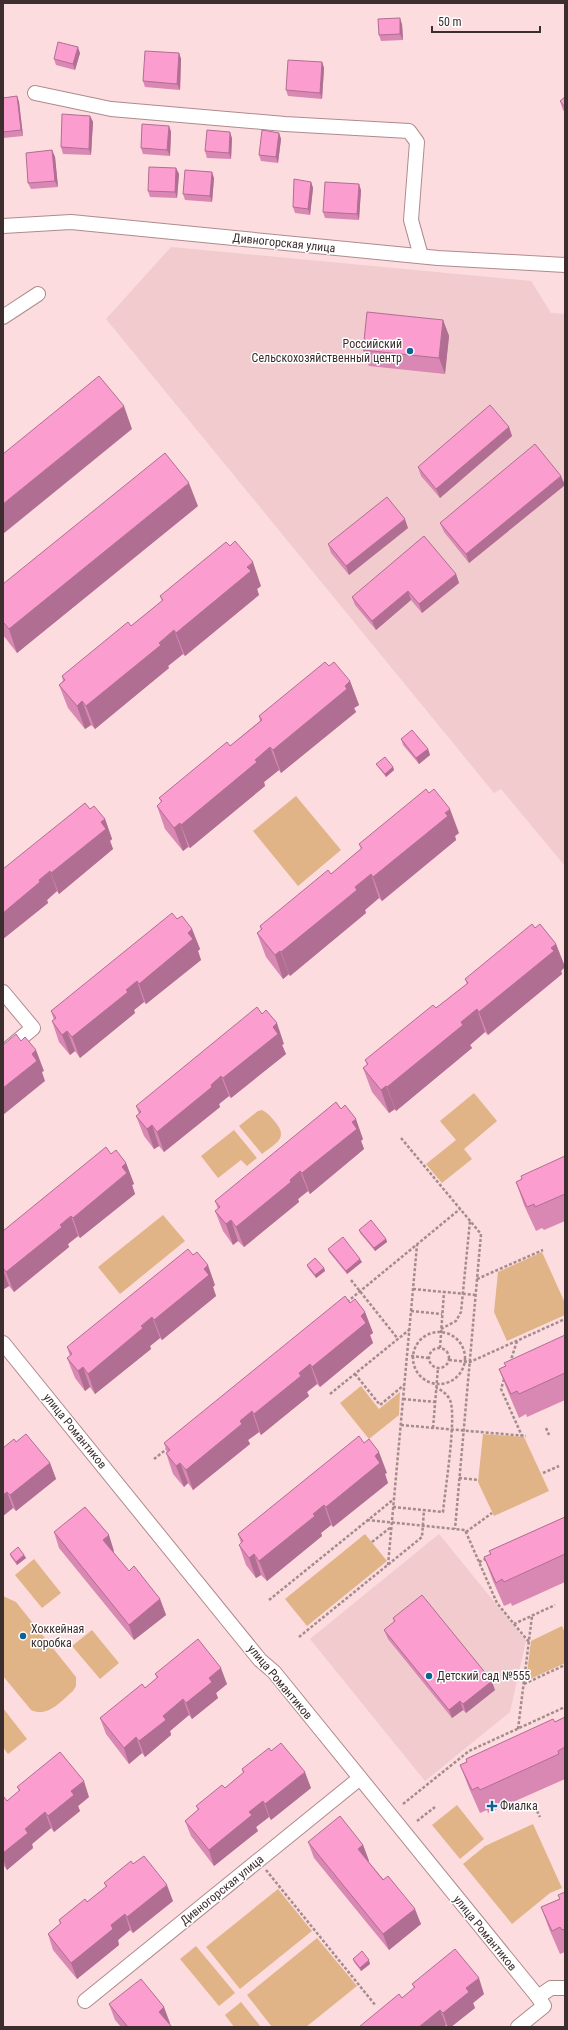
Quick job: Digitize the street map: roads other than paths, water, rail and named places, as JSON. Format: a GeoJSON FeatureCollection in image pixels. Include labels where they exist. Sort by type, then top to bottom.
{"type":"FeatureCollection","features":[{"type":"Feature","properties":{"kind":"street"},"geometry":{"type":"LineString","coordinates":[[35,93],[111,109],[285,124],[409,131],[417,142],[411,220],[421,256]]}},
{"type":"Feature","properties":{"kind":"street","name":"Дивногорская улица"},"geometry":{"type":"LineString","coordinates":[[3,226],[71,222],[421,256],[565,265]]}},
{"type":"Feature","properties":{"kind":"street"},"geometry":{"type":"LineString","coordinates":[[3,317],[38,294]]}},
{"type":"Feature","properties":{"kind":"street"},"geometry":{"type":"LineString","coordinates":[[3,992],[33,1028],[3,1053]]}},
{"type":"Feature","properties":{"kind":"street","name":"улица Романтиков"},"geometry":{"type":"LineString","coordinates":[[3,1343],[260,1660],[274,1672],[538,1997]]}},
{"type":"Feature","properties":{"kind":"street","name":"Дивногорская улица"},"geometry":{"type":"LineString","coordinates":[[85,2002],[360,1778]]}},
{"type":"Feature","properties":{"kind":"street"},"geometry":{"type":"LineString","coordinates":[[518,2027],[544,2006],[538,1997],[551,1988],[565,1988]]}},
{"type":"Feature","properties":{"kind":"place","name":"Российский Сельскохозяйственный центр"},"geometry":{"type":"Point","coordinates":[410,351]}},
{"type":"Feature","properties":{"kind":"place","name":"Хоккейная коробка"},"geometry":{"type":"Point","coordinates":[23,1636]}},
{"type":"Feature","properties":{"kind":"place","name":"Детский сад №555"},"geometry":{"type":"Point","coordinates":[429,1676]}},
{"type":"Feature","properties":{"kind":"place","name":"Фиалка"},"geometry":{"type":"Point","coordinates":[492,1806]}}]}
